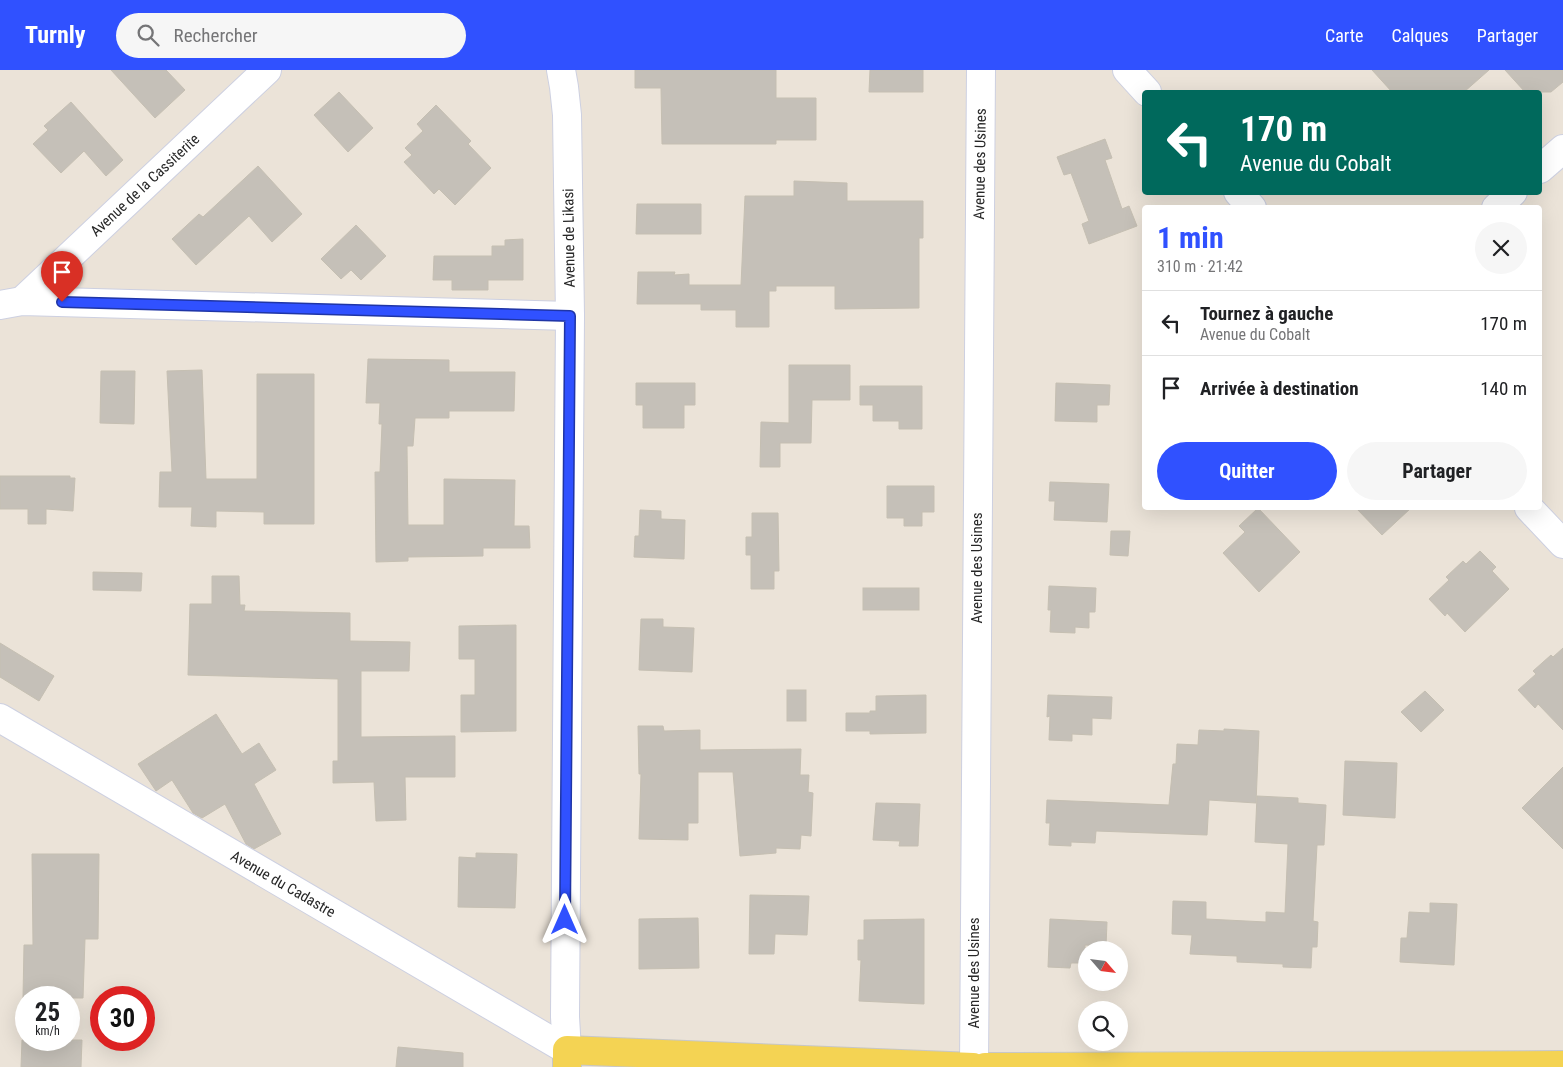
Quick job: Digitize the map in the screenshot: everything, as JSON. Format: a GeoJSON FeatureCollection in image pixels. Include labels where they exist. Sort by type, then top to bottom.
{"type":"FeatureCollection","features":[{"type":"Feature","properties":{"kind":"main road"},"geometry":{"type":"LineString","coordinates":[[567,1059],[973,1067]]}},
{"type":"Feature","properties":{"kind":"main road"},"geometry":{"type":"LineString","coordinates":[[985,1067],[1563,1065]]}},
{"type":"Feature","properties":{"kind":"street","name":"Avenue de la Cassiterite"},"geometry":{"type":"LineString","coordinates":[[11,303],[267,70]]}},
{"type":"Feature","properties":{"kind":"street","name":"Avenue de Likasi"},"geometry":{"type":"LineString","coordinates":[[561,70],[567,115],[570,316],[564,1017],[567,1059]]}},
{"type":"Feature","properties":{"kind":"street","name":"Avenue des Usines"},"geometry":{"type":"LineString","coordinates":[[973,1067],[981,70]]}},
{"type":"Feature","properties":{"kind":"street"},"geometry":{"type":"LineString","coordinates":[[1127,70],[1145,90]]}},
{"type":"Feature","properties":{"kind":"street"},"geometry":{"type":"LineString","coordinates":[[1542,167],[1563,149]]}},
{"type":"Feature","properties":{"kind":"street"},"geometry":{"type":"LineString","coordinates":[[1241,195],[1249,205]]}},
{"type":"Feature","properties":{"kind":"street"},"geometry":{"type":"LineString","coordinates":[[1499,205],[1510,195]]}},
{"type":"Feature","properties":{"kind":"street"},"geometry":{"type":"LineString","coordinates":[[11,303],[570,316]]}},
{"type":"Feature","properties":{"kind":"street"},"geometry":{"type":"LineString","coordinates":[[1531,510],[1563,544]]}},
{"type":"Feature","properties":{"kind":"street","name":"Avenue du Cadastre"},"geometry":{"type":"LineString","coordinates":[[0,718],[567,1059]]}},
{"type":"Feature","properties":{"kind":"building"},"geometry":{"type":"Polygon","coordinates":[[[111,70],[166,70],[185,90],[155,118],[111,70]]]}},
{"type":"Feature","properties":{"kind":"building"},"geometry":{"type":"Polygon","coordinates":[[[635,70],[776,70],[776,98],[816,98],[816,140],[776,140],[776,144],[662,144],[661,88],[635,88],[635,70]]]}},
{"type":"Feature","properties":{"kind":"building"},"geometry":{"type":"Polygon","coordinates":[[[870,70],[923,70],[923,92],[869,92],[870,70]]]}},
{"type":"Feature","properties":{"kind":"building"},"geometry":{"type":"Polygon","coordinates":[[[1372,70],[1489,70],[1466,90],[1390,90],[1372,70]]]}},
{"type":"Feature","properties":{"kind":"building"},"geometry":{"type":"Polygon","coordinates":[[[1505,70],[1563,70],[1563,82],[1551,92],[1523,90],[1505,70]]]}},
{"type":"Feature","properties":{"kind":"building"},"geometry":{"type":"Polygon","coordinates":[[[339,92],[373,128],[348,152],[314,115],[339,92]]]}},
{"type":"Feature","properties":{"kind":"building"},"geometry":{"type":"Polygon","coordinates":[[[71,102],[123,160],[106,176],[84,151],[61,173],[33,144],[48,130],[44,126],[71,102]]]}},
{"type":"Feature","properties":{"kind":"building"},"geometry":{"type":"Polygon","coordinates":[[[436,105],[471,141],[468,144],[491,168],[455,205],[439,189],[434,194],[404,162],[412,155],[405,148],[423,131],[417,124],[436,105]]]}},
{"type":"Feature","properties":{"kind":"building"},"geometry":{"type":"Polygon","coordinates":[[[1105,139],[1112,158],[1105,160],[1122,209],[1129,206],[1137,226],[1089,244],[1082,224],[1089,221],[1071,173],[1064,175],[1057,157],[1105,139]]]}},
{"type":"Feature","properties":{"kind":"building"},"geometry":{"type":"Polygon","coordinates":[[[258,166],[302,214],[272,242],[249,216],[196,265],[172,239],[199,214],[203,217],[258,166]]]}},
{"type":"Feature","properties":{"kind":"building"},"geometry":{"type":"Polygon","coordinates":[[[794,181],[847,183],[847,201],[923,201],[923,238],[919,238],[919,308],[835,309],[835,286],[776,286],[776,291],[769,291],[769,327],[736,327],[736,310],[701,310],[701,304],[637,304],[638,272],[675,272],[674,275],[689,274],[689,285],[741,285],[745,196],[794,196],[794,181]]]}},
{"type":"Feature","properties":{"kind":"building"},"geometry":{"type":"Polygon","coordinates":[[[637,204],[701,204],[701,234],[636,234],[637,204]]]}},
{"type":"Feature","properties":{"kind":"building"},"geometry":{"type":"Polygon","coordinates":[[[356,225],[386,256],[361,280],[351,270],[341,279],[321,259],[356,225]]]}},
{"type":"Feature","properties":{"kind":"building"},"geometry":{"type":"Polygon","coordinates":[[[523,239],[523,280],[488,280],[488,290],[452,290],[452,280],[433,280],[434,256],[492,256],[492,246],[505,246],[505,240],[523,239]]]}},
{"type":"Feature","properties":{"kind":"building"},"geometry":{"type":"Polygon","coordinates":[[[368,359],[449,360],[449,372],[515,372],[514,411],[449,411],[449,418],[415,418],[413,446],[407,446],[408,525],[444,525],[444,479],[515,480],[514,526],[529,526],[530,548],[483,548],[483,556],[408,557],[408,561],[376,562],[375,472],[380,472],[382,424],[379,424],[380,403],[366,403],[368,359]]]}},
{"type":"Feature","properties":{"kind":"building"},"geometry":{"type":"Polygon","coordinates":[[[789,365],[850,365],[850,400],[812,400],[811,443],[780,443],[780,467],[760,467],[761,422],[789,423],[789,365]]]}},
{"type":"Feature","properties":{"kind":"building"},"geometry":{"type":"Polygon","coordinates":[[[202,370],[206,479],[257,479],[257,374],[314,374],[314,524],[264,524],[264,512],[216,511],[216,527],[191,526],[192,507],[159,507],[160,472],[172,472],[167,371],[202,370]]]}},
{"type":"Feature","properties":{"kind":"building"},"geometry":{"type":"Polygon","coordinates":[[[101,371],[135,371],[134,424],[100,423],[101,371]]]}},
{"type":"Feature","properties":{"kind":"building"},"geometry":{"type":"Polygon","coordinates":[[[636,383],[695,383],[695,405],[684,405],[684,428],[643,428],[643,405],[636,405],[636,383]]]}},
{"type":"Feature","properties":{"kind":"building"},"geometry":{"type":"Polygon","coordinates":[[[1056,383],[1110,385],[1109,405],[1097,405],[1097,422],[1055,421],[1056,383]]]}},
{"type":"Feature","properties":{"kind":"building"},"geometry":{"type":"Polygon","coordinates":[[[860,386],[922,386],[922,429],[899,429],[899,421],[873,421],[873,405],[860,405],[860,386]]]}},
{"type":"Feature","properties":{"kind":"building"},"geometry":{"type":"Polygon","coordinates":[[[0,476],[70,476],[70,478],[75,478],[73,511],[46,509],[46,524],[28,524],[28,509],[0,509],[0,476]]]}},
{"type":"Feature","properties":{"kind":"building"},"geometry":{"type":"Polygon","coordinates":[[[1050,482],[1109,484],[1107,522],[1054,520],[1055,501],[1049,501],[1050,482]]]}},
{"type":"Feature","properties":{"kind":"building"},"geometry":{"type":"Polygon","coordinates":[[[887,486],[934,486],[934,512],[922,512],[922,526],[904,526],[904,518],[887,518],[887,486]]]}},
{"type":"Feature","properties":{"kind":"building"},"geometry":{"type":"Polygon","coordinates":[[[640,510],[661,511],[661,519],[685,520],[684,559],[634,557],[635,536],[639,536],[640,510]]]}},
{"type":"Feature","properties":{"kind":"building"},"geometry":{"type":"Polygon","coordinates":[[[1256,510],[1260,510],[1300,552],[1259,592],[1223,553],[1245,532],[1239,526],[1256,510]]]}},
{"type":"Feature","properties":{"kind":"building"},"geometry":{"type":"Polygon","coordinates":[[[1358,510],[1409,510],[1382,535],[1358,510]]]}},
{"type":"Feature","properties":{"kind":"building"},"geometry":{"type":"Polygon","coordinates":[[[752,513],[778,513],[779,571],[774,571],[774,589],[751,589],[751,555],[746,555],[746,537],[752,537],[752,513]]]}},
{"type":"Feature","properties":{"kind":"building"},"geometry":{"type":"Polygon","coordinates":[[[1111,531],[1130,531],[1128,556],[1110,555],[1111,531]]]}},
{"type":"Feature","properties":{"kind":"building"},"geometry":{"type":"Polygon","coordinates":[[[1480,551],[1496,567],[1492,571],[1509,589],[1465,632],[1447,613],[1445,616],[1429,599],[1449,580],[1446,577],[1463,561],[1466,564],[1480,551]]]}},
{"type":"Feature","properties":{"kind":"building"},"geometry":{"type":"Polygon","coordinates":[[[93,572],[142,573],[141,591],[93,590],[93,572]]]}},
{"type":"Feature","properties":{"kind":"building"},"geometry":{"type":"Polygon","coordinates":[[[212,576],[239,576],[240,605],[245,605],[244,611],[350,613],[350,641],[410,642],[409,671],[361,671],[361,737],[455,736],[455,777],[405,777],[406,820],[376,821],[374,782],[333,783],[333,761],[338,761],[338,679],[188,675],[190,604],[212,604],[212,576]]]}},
{"type":"Feature","properties":{"kind":"building"},"geometry":{"type":"Polygon","coordinates":[[[1049,586],[1096,588],[1095,612],[1089,612],[1089,628],[1075,627],[1075,633],[1050,632],[1051,610],[1048,610],[1049,586]]]}},
{"type":"Feature","properties":{"kind":"building"},"geometry":{"type":"Polygon","coordinates":[[[863,588],[919,588],[919,610],[863,610],[863,588]]]}},
{"type":"Feature","properties":{"kind":"building"},"geometry":{"type":"Polygon","coordinates":[[[641,619],[663,619],[663,627],[694,628],[692,672],[639,670],[641,619]]]}},
{"type":"Feature","properties":{"kind":"building"},"geometry":{"type":"Polygon","coordinates":[[[516,625],[516,731],[461,732],[461,695],[475,695],[475,659],[459,659],[459,626],[516,625]]]}},
{"type":"Feature","properties":{"kind":"building"},"geometry":{"type":"Polygon","coordinates":[[[0,643],[54,676],[39,701],[0,677],[0,643]]]}},
{"type":"Feature","properties":{"kind":"building"},"geometry":{"type":"Polygon","coordinates":[[[1563,648],[1563,730],[1538,704],[1535,708],[1518,690],[1536,674],[1533,671],[1551,655],[1553,657],[1563,648]]]}},
{"type":"Feature","properties":{"kind":"building"},"geometry":{"type":"Polygon","coordinates":[[[787,690],[806,690],[806,721],[787,721],[787,690]]]}},
{"type":"Feature","properties":{"kind":"building"},"geometry":{"type":"Polygon","coordinates":[[[1425,691],[1444,710],[1421,732],[1401,712],[1425,691]]]}},
{"type":"Feature","properties":{"kind":"building"},"geometry":{"type":"Polygon","coordinates":[[[926,695],[926,733],[870,734],[870,731],[846,731],[846,713],[870,713],[870,711],[876,711],[876,696],[926,695]]]}},
{"type":"Feature","properties":{"kind":"building"},"geometry":{"type":"Polygon","coordinates":[[[1048,695],[1112,697],[1111,719],[1092,718],[1092,735],[1072,734],[1072,741],[1049,740],[1050,716],[1047,717],[1048,695]]]}},
{"type":"Feature","properties":{"kind":"building"},"geometry":{"type":"Polygon","coordinates":[[[216,714],[242,754],[259,743],[276,770],[254,784],[281,834],[254,849],[246,844],[225,804],[202,818],[193,813],[172,780],[156,791],[138,764],[216,714]]]}},
{"type":"Feature","properties":{"kind":"building"},"geometry":{"type":"Polygon","coordinates":[[[638,726],[663,726],[664,731],[700,730],[700,750],[801,749],[800,775],[809,775],[808,792],[813,793],[811,836],[801,835],[800,849],[776,848],[776,853],[740,856],[733,772],[698,772],[698,823],[688,823],[688,840],[639,839],[641,774],[639,774],[638,726]]]}},
{"type":"Feature","properties":{"kind":"building"},"geometry":{"type":"Polygon","coordinates":[[[1224,729],[1259,731],[1256,803],[1209,800],[1207,835],[1096,831],[1095,843],[1071,842],[1071,846],[1049,845],[1050,823],[1046,823],[1047,800],[1169,805],[1173,764],[1176,764],[1177,744],[1198,745],[1199,730],[1224,731],[1224,729]]]}},
{"type":"Feature","properties":{"kind":"building"},"geometry":{"type":"Polygon","coordinates":[[[1345,761],[1397,763],[1395,818],[1343,815],[1345,761]]]}},
{"type":"Feature","properties":{"kind":"building"},"geometry":{"type":"Polygon","coordinates":[[[1563,767],[1563,849],[1522,808],[1563,767]]]}},
{"type":"Feature","properties":{"kind":"building"},"geometry":{"type":"Polygon","coordinates":[[[1257,796],[1298,798],[1298,803],[1326,805],[1324,845],[1317,845],[1313,921],[1318,922],[1317,947],[1312,947],[1311,968],[1283,967],[1283,964],[1237,962],[1237,956],[1190,954],[1192,935],[1172,934],[1173,901],[1206,902],[1206,919],[1266,922],[1266,912],[1285,913],[1288,844],[1255,842],[1257,796]]]}},
{"type":"Feature","properties":{"kind":"building"},"geometry":{"type":"Polygon","coordinates":[[[876,803],[920,804],[918,846],[899,846],[900,841],[873,840],[876,803]]]}},
{"type":"Feature","properties":{"kind":"building"},"geometry":{"type":"Polygon","coordinates":[[[476,853],[517,854],[515,908],[458,907],[459,857],[476,858],[476,853]]]}},
{"type":"Feature","properties":{"kind":"building"},"geometry":{"type":"Polygon","coordinates":[[[32,854],[99,854],[98,939],[85,939],[83,998],[80,998],[80,986],[23,986],[24,945],[33,945],[32,854]]]}},
{"type":"Feature","properties":{"kind":"building"},"geometry":{"type":"Polygon","coordinates":[[[750,895],[809,896],[807,935],[775,934],[774,954],[749,954],[750,895]]]}},
{"type":"Feature","properties":{"kind":"building"},"geometry":{"type":"Polygon","coordinates":[[[1430,903],[1457,904],[1454,965],[1400,962],[1401,938],[1407,938],[1409,912],[1430,913],[1430,903]]]}},
{"type":"Feature","properties":{"kind":"building"},"geometry":{"type":"Polygon","coordinates":[[[698,918],[699,968],[639,969],[639,919],[698,918]]]}},
{"type":"Feature","properties":{"kind":"building"},"geometry":{"type":"Polygon","coordinates":[[[924,919],[924,1004],[859,1001],[861,960],[858,960],[858,940],[864,940],[864,920],[924,919]]]}},
{"type":"Feature","properties":{"kind":"building"},"geometry":{"type":"Polygon","coordinates":[[[1050,919],[1107,922],[1106,941],[1078,941],[1078,963],[1071,963],[1070,968],[1048,967],[1050,919]]]}},
{"type":"Feature","properties":{"kind":"building"},"geometry":{"type":"Polygon","coordinates":[[[80,1040],[82,1040],[81,1067],[21,1067],[22,1051],[80,1051],[80,1040]]]}},
{"type":"Feature","properties":{"kind":"building"},"geometry":{"type":"Polygon","coordinates":[[[398,1047],[463,1053],[463,1067],[396,1067],[398,1047]]]}},
{"type":"Feature","properties":{"kind":"route"},"geometry":{"type":"LineString","coordinates":[[62,302],[570,316],[565,920]]}}]}
